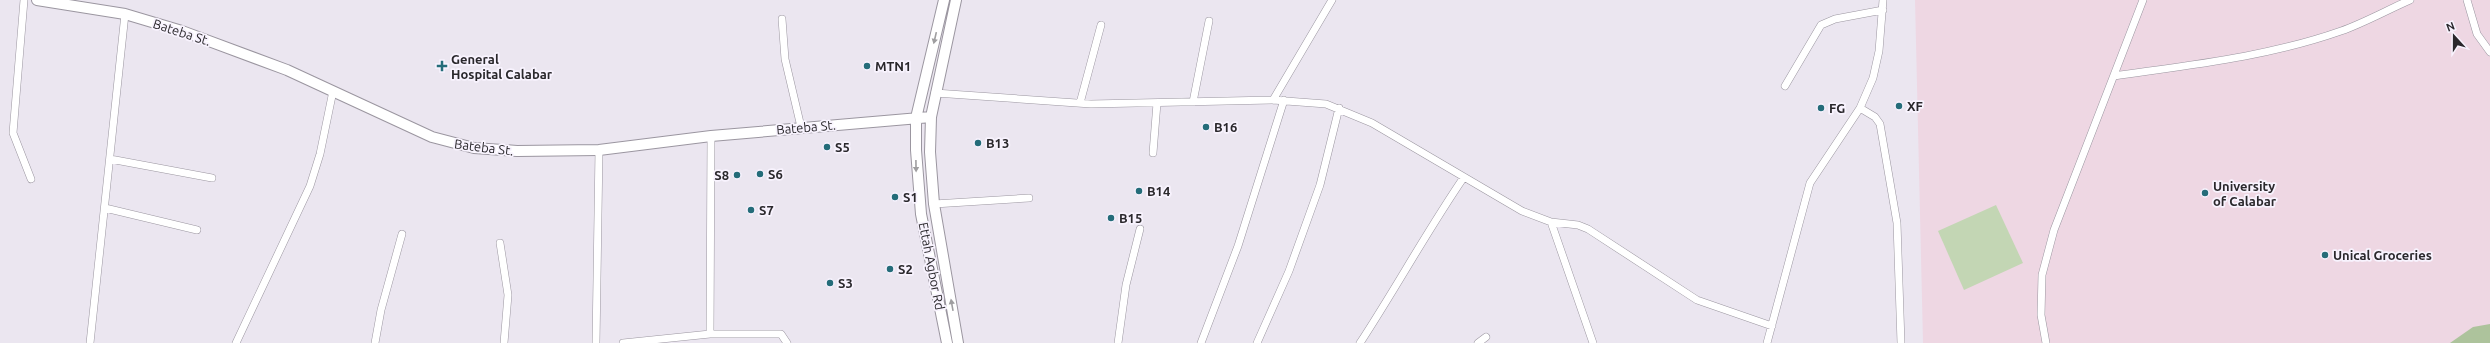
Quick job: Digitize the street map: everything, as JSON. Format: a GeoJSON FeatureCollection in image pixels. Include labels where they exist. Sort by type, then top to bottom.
{"type":"FeatureCollection","features":[{"type":"Feature","properties":{"kind":"street"},"geometry":{"type":"LineString","coordinates":[[24,0],[13,133],[31,179]]}},
{"type":"Feature","properties":{"kind":"street","name":"Bateba St."},"geometry":{"type":"LineString","coordinates":[[37,0],[125,14],[182,31],[265,61],[432,137],[460,146],[492,150],[599,150],[711,136],[801,127],[931,117]]}},
{"type":"Feature","properties":{"kind":"street","name":"Ettah Agbor Rd"},"geometry":{"type":"LineString","coordinates":[[944,0],[916,118],[916,176],[921,214],[947,343]]}},
{"type":"Feature","properties":{"kind":"street","name":"Ettah Agbor Rd"},"geometry":{"type":"LineString","coordinates":[[956,0],[935,93],[931,117],[930,152],[934,204],[958,343]]}},
{"type":"Feature","properties":{"kind":"street"},"geometry":{"type":"LineString","coordinates":[[1273,100],[1332,0]]}},
{"type":"Feature","properties":{"kind":"street"},"geometry":{"type":"LineString","coordinates":[[1767,343],[1788,258],[1810,183],[1860,108],[1873,78],[1879,51],[1883,0]]}},
{"type":"Feature","properties":{"kind":"street"},"geometry":{"type":"LineString","coordinates":[[2046,343],[2041,315],[2042,275],[2054,230],[2143,0]]}},
{"type":"Feature","properties":{"kind":"street"},"geometry":{"type":"LineString","coordinates":[[2114,76],[2218,62],[2284,48],[2342,31],[2410,0]]}},
{"type":"Feature","properties":{"kind":"street"},"geometry":{"type":"LineString","coordinates":[[2467,0],[2477,34],[2490,52]]}},
{"type":"Feature","properties":{"kind":"street"},"geometry":{"type":"LineString","coordinates":[[1785,86],[1821,25],[1835,19],[1883,10]]}},
{"type":"Feature","properties":{"kind":"street"},"geometry":{"type":"LineString","coordinates":[[90,343],[125,14]]}},
{"type":"Feature","properties":{"kind":"street"},"geometry":{"type":"LineString","coordinates":[[782,19],[785,59],[801,127]]}},
{"type":"Feature","properties":{"kind":"street"},"geometry":{"type":"LineString","coordinates":[[1193,102],[1209,21]]}},
{"type":"Feature","properties":{"kind":"street"},"geometry":{"type":"LineString","coordinates":[[1080,103],[1101,25]]}},
{"type":"Feature","properties":{"kind":"street"},"geometry":{"type":"LineString","coordinates":[[236,343],[310,186],[320,154],[333,91]]}},
{"type":"Feature","properties":{"kind":"street"},"geometry":{"type":"LineString","coordinates":[[935,93],[1080,103],[1284,100],[1326,104],[1339,108],[1372,123],[1522,211],[1551,222],[1578,225],[1588,229],[1698,300],[1772,326]]}},
{"type":"Feature","properties":{"kind":"street"},"geometry":{"type":"LineString","coordinates":[[1202,343],[1238,246],[1284,100]]}},
{"type":"Feature","properties":{"kind":"street"},"geometry":{"type":"LineString","coordinates":[[1153,153],[1157,102]]}},
{"type":"Feature","properties":{"kind":"street"},"geometry":{"type":"LineString","coordinates":[[1257,343],[1289,271],[1320,186],[1339,108]]}},
{"type":"Feature","properties":{"kind":"street"},"geometry":{"type":"LineString","coordinates":[[1860,108],[1875,117],[1880,124],[1893,197],[1897,223],[1901,343]]}},
{"type":"Feature","properties":{"kind":"street"},"geometry":{"type":"LineString","coordinates":[[710,334],[711,136]]}},
{"type":"Feature","properties":{"kind":"street"},"geometry":{"type":"LineString","coordinates":[[596,343],[599,150]]}},
{"type":"Feature","properties":{"kind":"street"},"geometry":{"type":"LineString","coordinates":[[110,159],[212,178]]}},
{"type":"Feature","properties":{"kind":"street"},"geometry":{"type":"LineString","coordinates":[[1360,343],[1394,291],[1435,220],[1464,177]]}},
{"type":"Feature","properties":{"kind":"street"},"geometry":{"type":"LineString","coordinates":[[934,204],[1030,198]]}},
{"type":"Feature","properties":{"kind":"street"},"geometry":{"type":"LineString","coordinates":[[105,208],[196,230]]}},
{"type":"Feature","properties":{"kind":"street"},"geometry":{"type":"LineString","coordinates":[[1551,222],[1593,343]]}},
{"type":"Feature","properties":{"kind":"street"},"geometry":{"type":"LineString","coordinates":[[1118,343],[1126,285],[1140,229]]}},
{"type":"Feature","properties":{"kind":"street"},"geometry":{"type":"LineString","coordinates":[[375,343],[381,310],[402,234]]}},
{"type":"Feature","properties":{"kind":"street"},"geometry":{"type":"LineString","coordinates":[[500,243],[508,295],[504,343]]}},
{"type":"Feature","properties":{"kind":"street"},"geometry":{"type":"LineString","coordinates":[[624,343],[671,341],[710,334],[781,334],[787,343]]}},
{"type":"Feature","properties":{"kind":"street"},"geometry":{"type":"LineString","coordinates":[[1478,343],[1486,337]]}},
{"type":"Feature","properties":{"kind":"shaded area","name":"University of Calabar"},"geometry":{"type":"Polygon","coordinates":[[[1915,0],[2490,0],[2490,343],[1923,343],[1915,0]]]}},
{"type":"Feature","properties":{"kind":"green space"},"geometry":{"type":"Polygon","coordinates":[[[1996,205],[2023,263],[1964,290],[1938,231],[1996,205]]]}},
{"type":"Feature","properties":{"kind":"green space"},"geometry":{"type":"Polygon","coordinates":[[[2490,324],[2490,343],[2450,343],[2473,327],[2490,324]]]}},
{"type":"Feature","properties":{"kind":"place","name":"General Hospital Calabar"},"geometry":{"type":"Point","coordinates":[442,66]}},
{"type":"Feature","properties":{"kind":"place","name":"MTN1"},"geometry":{"type":"Point","coordinates":[867,66]}},
{"type":"Feature","properties":{"kind":"place","name":"XF"},"geometry":{"type":"Point","coordinates":[1899,106]}},
{"type":"Feature","properties":{"kind":"place","name":"FG"},"geometry":{"type":"Point","coordinates":[1821,108]}},
{"type":"Feature","properties":{"kind":"place","name":"B16"},"geometry":{"type":"Point","coordinates":[1206,127]}},
{"type":"Feature","properties":{"kind":"place","name":"B13"},"geometry":{"type":"Point","coordinates":[978,143]}},
{"type":"Feature","properties":{"kind":"place","name":"S5"},"geometry":{"type":"Point","coordinates":[827,147]}},
{"type":"Feature","properties":{"kind":"place","name":"S6"},"geometry":{"type":"Point","coordinates":[760,174]}},
{"type":"Feature","properties":{"kind":"place","name":"S8"},"geometry":{"type":"Point","coordinates":[737,175]}},
{"type":"Feature","properties":{"kind":"place","name":"B14"},"geometry":{"type":"Point","coordinates":[1139,191]}},
{"type":"Feature","properties":{"kind":"place","name":"University of Calabar"},"geometry":{"type":"Point","coordinates":[2205,193]}},
{"type":"Feature","properties":{"kind":"place","name":"S1"},"geometry":{"type":"Point","coordinates":[895,197]}},
{"type":"Feature","properties":{"kind":"place","name":"S7"},"geometry":{"type":"Point","coordinates":[751,210]}},
{"type":"Feature","properties":{"kind":"place","name":"B15"},"geometry":{"type":"Point","coordinates":[1111,218]}},
{"type":"Feature","properties":{"kind":"place","name":"Unical Groceries"},"geometry":{"type":"Point","coordinates":[2325,255]}},
{"type":"Feature","properties":{"kind":"place","name":"S2"},"geometry":{"type":"Point","coordinates":[890,269]}},
{"type":"Feature","properties":{"kind":"place","name":"S3"},"geometry":{"type":"Point","coordinates":[830,283]}}]}
